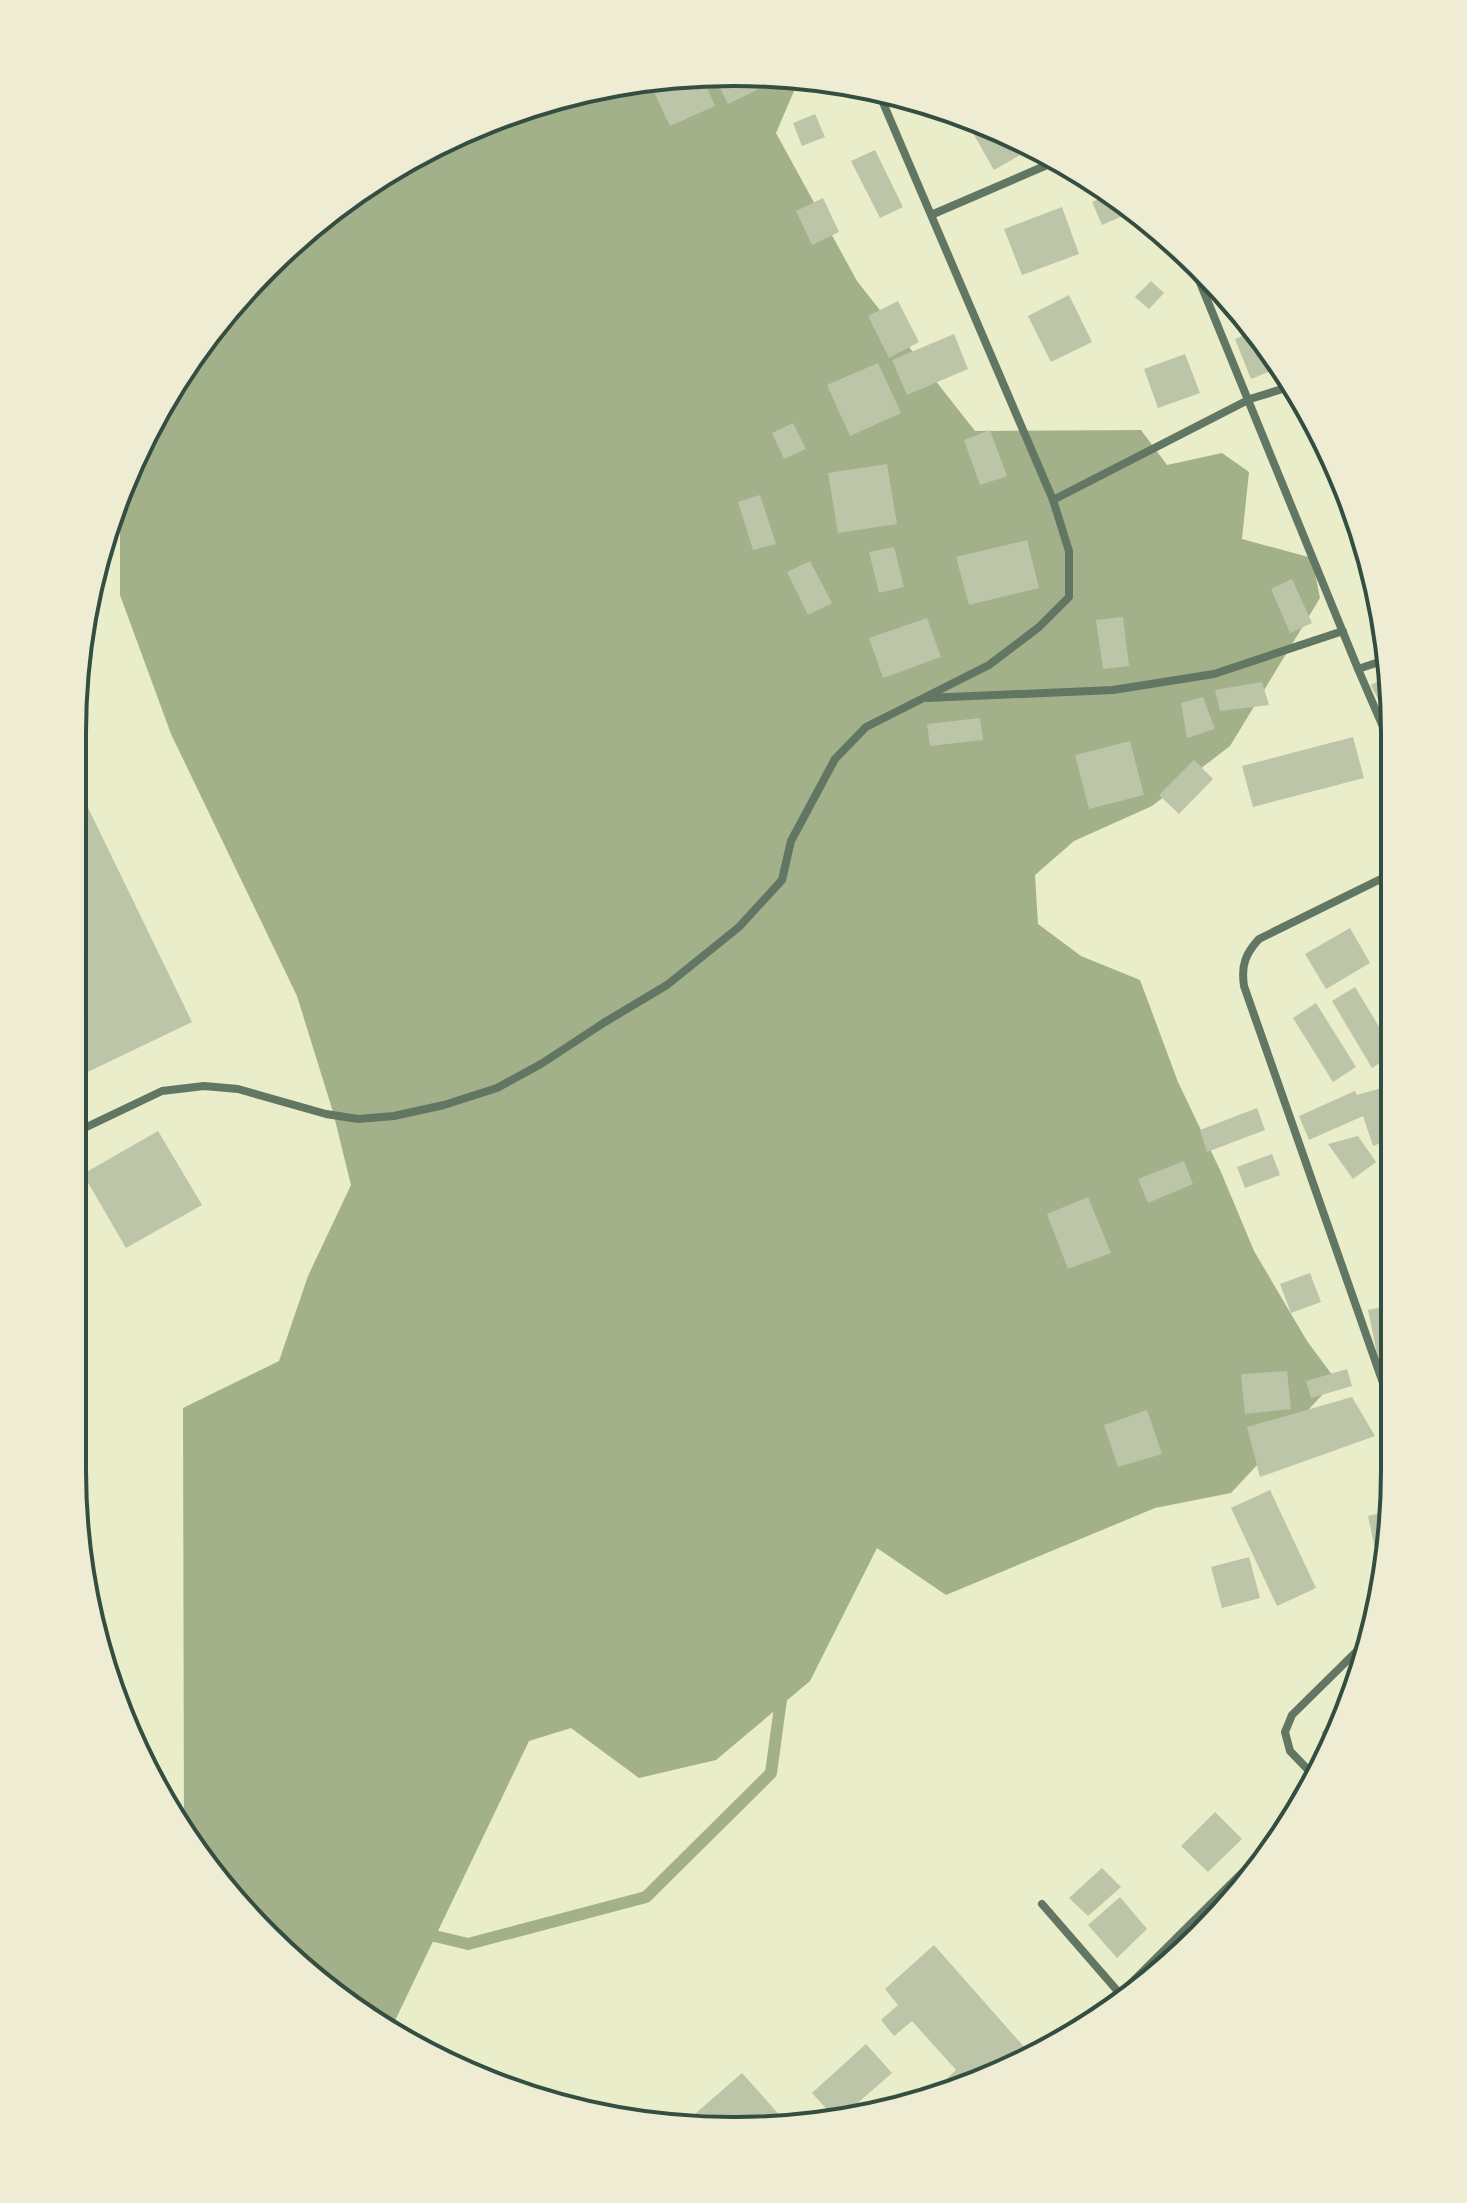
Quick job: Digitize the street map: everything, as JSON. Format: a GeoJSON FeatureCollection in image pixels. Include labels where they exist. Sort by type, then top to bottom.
{"type":"FeatureCollection","features":[{"type":"Feature","properties":{"kind":"street"},"geometry":{"type":"LineString","coordinates":[[86,1127],[162,1091],[204,1086],[238,1089],[326,1114],[358,1119],[417,1112],[497,1088],[667,985],[739,927],[782,880],[791,841],[835,759],[866,727],[989,665],[1039,627],[1069,597],[1069,551],[1053,500],[883,104]]}},
{"type":"Feature","properties":{"kind":"street"},"geometry":{"type":"LineString","coordinates":[[931,215],[1044,166]]}},
{"type":"Feature","properties":{"kind":"street"},"geometry":{"type":"LineString","coordinates":[[1203,289],[1381,722]]}},
{"type":"Feature","properties":{"kind":"street"},"geometry":{"type":"LineString","coordinates":[[1053,500],[1250,399],[1281,389]]}},
{"type":"Feature","properties":{"kind":"street"},"geometry":{"type":"LineString","coordinates":[[922,698],[1113,690],[1214,674],[1343,631]]}},
{"type":"Feature","properties":{"kind":"street"},"geometry":{"type":"LineString","coordinates":[[1358,669],[1377,663]]}},
{"type":"Feature","properties":{"kind":"street"},"geometry":{"type":"LineString","coordinates":[[1381,879],[1259,939],[1248,952],[1242,970],[1244,986],[1381,1377]]}},
{"type":"Feature","properties":{"kind":"street"},"geometry":{"type":"LineString","coordinates":[[1307,1769],[1290,1751],[1285,1732],[1292,1715],[1354,1654]]}},
{"type":"Feature","properties":{"kind":"street"},"geometry":{"type":"LineString","coordinates":[[1158,1957],[1224,1892]]}},
{"type":"Feature","properties":{"kind":"street"},"geometry":{"type":"LineString","coordinates":[[1042,1904],[1117,1991]]}},
{"type":"Feature","properties":{"kind":"shaded area"},"geometry":{"type":"Polygon","coordinates":[[[734,86],[795,89],[776,133],[857,281],[975,431],[1141,430],[1167,465],[1222,453],[1249,472],[1242,539],[1312,558],[1320,598],[1230,746],[1152,806],[1074,841],[1035,875],[1038,924],[1081,956],[1140,980],[1178,1082],[1254,1251],[1307,1341],[1336,1380],[1231,1493],[1155,1508],[946,1595],[877,1548],[810,1681],[716,1760],[639,1778],[571,1728],[529,1741],[395,2021],[339,1983],[276,1927],[220,1864],[184,1811],[183,1408],[279,1361],[308,1276],[351,1185],[333,1112],[297,996],[171,734],[120,595],[120,525],[135,486],[173,410],[220,339],[247,307],[276,276],[339,220],[374,195],[447,153],[525,120],[607,98],[691,87],[734,86]]]}},
{"type":"Feature","properties":{"kind":"building"},"geometry":{"type":"Polygon","coordinates":[[[719,86],[763,87],[728,104],[719,86]]]}},
{"type":"Feature","properties":{"kind":"building"},"geometry":{"type":"Polygon","coordinates":[[[707,87],[715,106],[670,126],[654,92],[707,87]]]}},
{"type":"Feature","properties":{"kind":"building"},"geometry":{"type":"Polygon","coordinates":[[[815,114],[825,137],[802,146],[793,123],[815,114]]]}},
{"type":"Feature","properties":{"kind":"building"},"geometry":{"type":"Polygon","coordinates":[[[973,133],[981,135],[1022,154],[994,170],[973,133]]]}},
{"type":"Feature","properties":{"kind":"building"},"geometry":{"type":"Polygon","coordinates":[[[875,150],[903,207],[880,218],[851,161],[875,150]]]}},
{"type":"Feature","properties":{"kind":"building"},"geometry":{"type":"Polygon","coordinates":[[[823,198],[839,232],[812,245],[796,211],[823,198]]]}},
{"type":"Feature","properties":{"kind":"building"},"geometry":{"type":"Polygon","coordinates":[[[1099,199],[1123,216],[1102,225],[1092,202],[1099,199]]]}},
{"type":"Feature","properties":{"kind":"building"},"geometry":{"type":"Polygon","coordinates":[[[1062,207],[1079,254],[1022,275],[1004,229],[1062,207]]]}},
{"type":"Feature","properties":{"kind":"building"},"geometry":{"type":"Polygon","coordinates":[[[1151,281],[1164,293],[1149,309],[1135,297],[1151,281]]]}},
{"type":"Feature","properties":{"kind":"building"},"geometry":{"type":"Polygon","coordinates":[[[1069,295],[1092,342],[1051,362],[1028,316],[1069,295]]]}},
{"type":"Feature","properties":{"kind":"building"},"geometry":{"type":"Polygon","coordinates":[[[898,301],[919,342],[889,358],[868,316],[898,301]]]}},
{"type":"Feature","properties":{"kind":"building"},"geometry":{"type":"Polygon","coordinates":[[[954,334],[968,369],[907,395],[892,360],[954,334]]]}},
{"type":"Feature","properties":{"kind":"building"},"geometry":{"type":"Polygon","coordinates":[[[1244,335],[1270,371],[1251,379],[1235,339],[1244,335]]]}},
{"type":"Feature","properties":{"kind":"building"},"geometry":{"type":"Polygon","coordinates":[[[1185,354],[1200,393],[1158,408],[1144,369],[1185,354]]]}},
{"type":"Feature","properties":{"kind":"building"},"geometry":{"type":"Polygon","coordinates":[[[878,363],[901,413],[850,436],[827,385],[878,363]]]}},
{"type":"Feature","properties":{"kind":"building"},"geometry":{"type":"Polygon","coordinates":[[[793,423],[806,449],[784,459],[772,433],[793,423]]]}},
{"type":"Feature","properties":{"kind":"building"},"geometry":{"type":"Polygon","coordinates":[[[990,430],[1007,476],[980,485],[964,440],[990,430]]]}},
{"type":"Feature","properties":{"kind":"building"},"geometry":{"type":"Polygon","coordinates":[[[887,464],[897,524],[838,533],[828,473],[887,464]]]}},
{"type":"Feature","properties":{"kind":"building"},"geometry":{"type":"Polygon","coordinates":[[[760,495],[776,544],[753,550],[738,502],[760,495]]]}},
{"type":"Feature","properties":{"kind":"building"},"geometry":{"type":"Polygon","coordinates":[[[1027,540],[1039,588],[969,605],[956,557],[1027,540]]]}},
{"type":"Feature","properties":{"kind":"building"},"geometry":{"type":"Polygon","coordinates":[[[894,547],[904,587],[879,593],[869,552],[894,547]]]}},
{"type":"Feature","properties":{"kind":"building"},"geometry":{"type":"Polygon","coordinates":[[[810,561],[832,603],[808,615],[787,572],[810,561]]]}},
{"type":"Feature","properties":{"kind":"building"},"geometry":{"type":"Polygon","coordinates":[[[1292,579],[1312,623],[1290,633],[1271,589],[1292,579]]]}},
{"type":"Feature","properties":{"kind":"building"},"geometry":{"type":"Polygon","coordinates":[[[1123,617],[1129,666],[1103,669],[1096,620],[1123,617]]]}},
{"type":"Feature","properties":{"kind":"building"},"geometry":{"type":"Polygon","coordinates":[[[927,618],[941,657],[883,678],[869,638],[927,618]]]}},
{"type":"Feature","properties":{"kind":"building"},"geometry":{"type":"Polygon","coordinates":[[[1379,681],[1380,704],[1371,685],[1379,681]]]}},
{"type":"Feature","properties":{"kind":"building"},"geometry":{"type":"Polygon","coordinates":[[[1262,682],[1269,705],[1220,711],[1215,690],[1262,682]]]}},
{"type":"Feature","properties":{"kind":"building"},"geometry":{"type":"Polygon","coordinates":[[[1203,697],[1215,729],[1187,738],[1181,703],[1203,697]]]}},
{"type":"Feature","properties":{"kind":"building"},"geometry":{"type":"Polygon","coordinates":[[[980,718],[983,740],[930,746],[927,724],[980,718]]]}},
{"type":"Feature","properties":{"kind":"building"},"geometry":{"type":"Polygon","coordinates":[[[1353,737],[1364,778],[1253,807],[1242,766],[1353,737]]]}},
{"type":"Feature","properties":{"kind":"building"},"geometry":{"type":"Polygon","coordinates":[[[1130,741],[1144,795],[1089,809],[1075,755],[1130,741]]]}},
{"type":"Feature","properties":{"kind":"building"},"geometry":{"type":"Polygon","coordinates":[[[1194,760],[1213,779],[1179,814],[1159,795],[1194,760]]]}},
{"type":"Feature","properties":{"kind":"building"},"geometry":{"type":"Polygon","coordinates":[[[86,804],[192,1022],[86,1073],[86,804]]]}},
{"type":"Feature","properties":{"kind":"building"},"geometry":{"type":"Polygon","coordinates":[[[1350,928],[1370,963],[1326,989],[1305,954],[1350,928]]]}},
{"type":"Feature","properties":{"kind":"building"},"geometry":{"type":"Polygon","coordinates":[[[1355,987],[1381,1030],[1381,1062],[1372,1068],[1332,1001],[1355,987]]]}},
{"type":"Feature","properties":{"kind":"building"},"geometry":{"type":"Polygon","coordinates":[[[1316,1003],[1356,1067],[1333,1082],[1293,1018],[1316,1003]]]}},
{"type":"Feature","properties":{"kind":"building"},"geometry":{"type":"Polygon","coordinates":[[[1381,1088],[1381,1143],[1373,1146],[1363,1116],[1309,1140],[1299,1116],[1355,1091],[1357,1095],[1381,1088]]]}},
{"type":"Feature","properties":{"kind":"building"},"geometry":{"type":"Polygon","coordinates":[[[1257,1108],[1265,1130],[1207,1152],[1200,1130],[1257,1108]]]}},
{"type":"Feature","properties":{"kind":"building"},"geometry":{"type":"Polygon","coordinates":[[[158,1131],[202,1205],[126,1248],[86,1179],[86,1172],[158,1131]]]}},
{"type":"Feature","properties":{"kind":"building"},"geometry":{"type":"Polygon","coordinates":[[[1358,1136],[1376,1162],[1353,1179],[1328,1144],[1358,1136]]]}},
{"type":"Feature","properties":{"kind":"building"},"geometry":{"type":"Polygon","coordinates":[[[1272,1154],[1280,1175],[1245,1188],[1237,1167],[1272,1154]]]}},
{"type":"Feature","properties":{"kind":"building"},"geometry":{"type":"Polygon","coordinates":[[[1184,1161],[1193,1184],[1148,1203],[1138,1179],[1184,1161]]]}},
{"type":"Feature","properties":{"kind":"building"},"geometry":{"type":"Polygon","coordinates":[[[1088,1197],[1111,1253],[1068,1269],[1047,1214],[1088,1197]]]}},
{"type":"Feature","properties":{"kind":"building"},"geometry":{"type":"Polygon","coordinates":[[[1310,1273],[1321,1302],[1291,1313],[1280,1284],[1310,1273]]]}},
{"type":"Feature","properties":{"kind":"building"},"geometry":{"type":"Polygon","coordinates":[[[1381,1307],[1381,1358],[1378,1359],[1368,1310],[1381,1307]]]}},
{"type":"Feature","properties":{"kind":"building"},"geometry":{"type":"Polygon","coordinates":[[[1347,1369],[1352,1386],[1311,1398],[1306,1381],[1347,1369]]]}},
{"type":"Feature","properties":{"kind":"building"},"geometry":{"type":"Polygon","coordinates":[[[1287,1371],[1291,1409],[1245,1414],[1241,1374],[1287,1371]]]}},
{"type":"Feature","properties":{"kind":"building"},"geometry":{"type":"Polygon","coordinates":[[[1352,1397],[1375,1436],[1260,1477],[1247,1427],[1352,1397]]]}},
{"type":"Feature","properties":{"kind":"building"},"geometry":{"type":"Polygon","coordinates":[[[1147,1410],[1162,1454],[1118,1467],[1104,1425],[1147,1410]]]}},
{"type":"Feature","properties":{"kind":"building"},"geometry":{"type":"Polygon","coordinates":[[[1270,1490],[1316,1588],[1277,1606],[1231,1508],[1270,1490]]]}},
{"type":"Feature","properties":{"kind":"building"},"geometry":{"type":"Polygon","coordinates":[[[1380,1513],[1375,1551],[1368,1516],[1380,1513]]]}},
{"type":"Feature","properties":{"kind":"building"},"geometry":{"type":"Polygon","coordinates":[[[1249,1557],[1260,1598],[1222,1608],[1211,1567],[1249,1557]]]}},
{"type":"Feature","properties":{"kind":"building"},"geometry":{"type":"Polygon","coordinates":[[[1215,1812],[1242,1839],[1208,1872],[1181,1846],[1215,1812]]]}},
{"type":"Feature","properties":{"kind":"building"},"geometry":{"type":"Polygon","coordinates":[[[1102,1868],[1121,1887],[1088,1916],[1069,1898],[1102,1868]]]}},
{"type":"Feature","properties":{"kind":"building"},"geometry":{"type":"Polygon","coordinates":[[[1120,1897],[1147,1929],[1117,1958],[1088,1925],[1120,1897]]]}},
{"type":"Feature","properties":{"kind":"building"},"geometry":{"type":"Polygon","coordinates":[[[934,1945],[1025,2048],[942,2083],[956,2070],[912,2021],[894,2036],[881,2020],[898,2005],[885,1989],[934,1945]]]}},
{"type":"Feature","properties":{"kind":"building"},"geometry":{"type":"Polygon","coordinates":[[[866,2044],[892,2073],[854,2106],[827,2110],[812,2093],[866,2044]]]}},
{"type":"Feature","properties":{"kind":"building"},"geometry":{"type":"Polygon","coordinates":[[[742,2073],[780,2116],[734,2117],[693,2116],[742,2073]]]}},
{"type":"Feature","properties":{"kind":"waterway"},"geometry":{"type":"LineString","coordinates":[[422,1933],[468,1944],[646,1897],[771,1773],[782,1692]]}}]}
